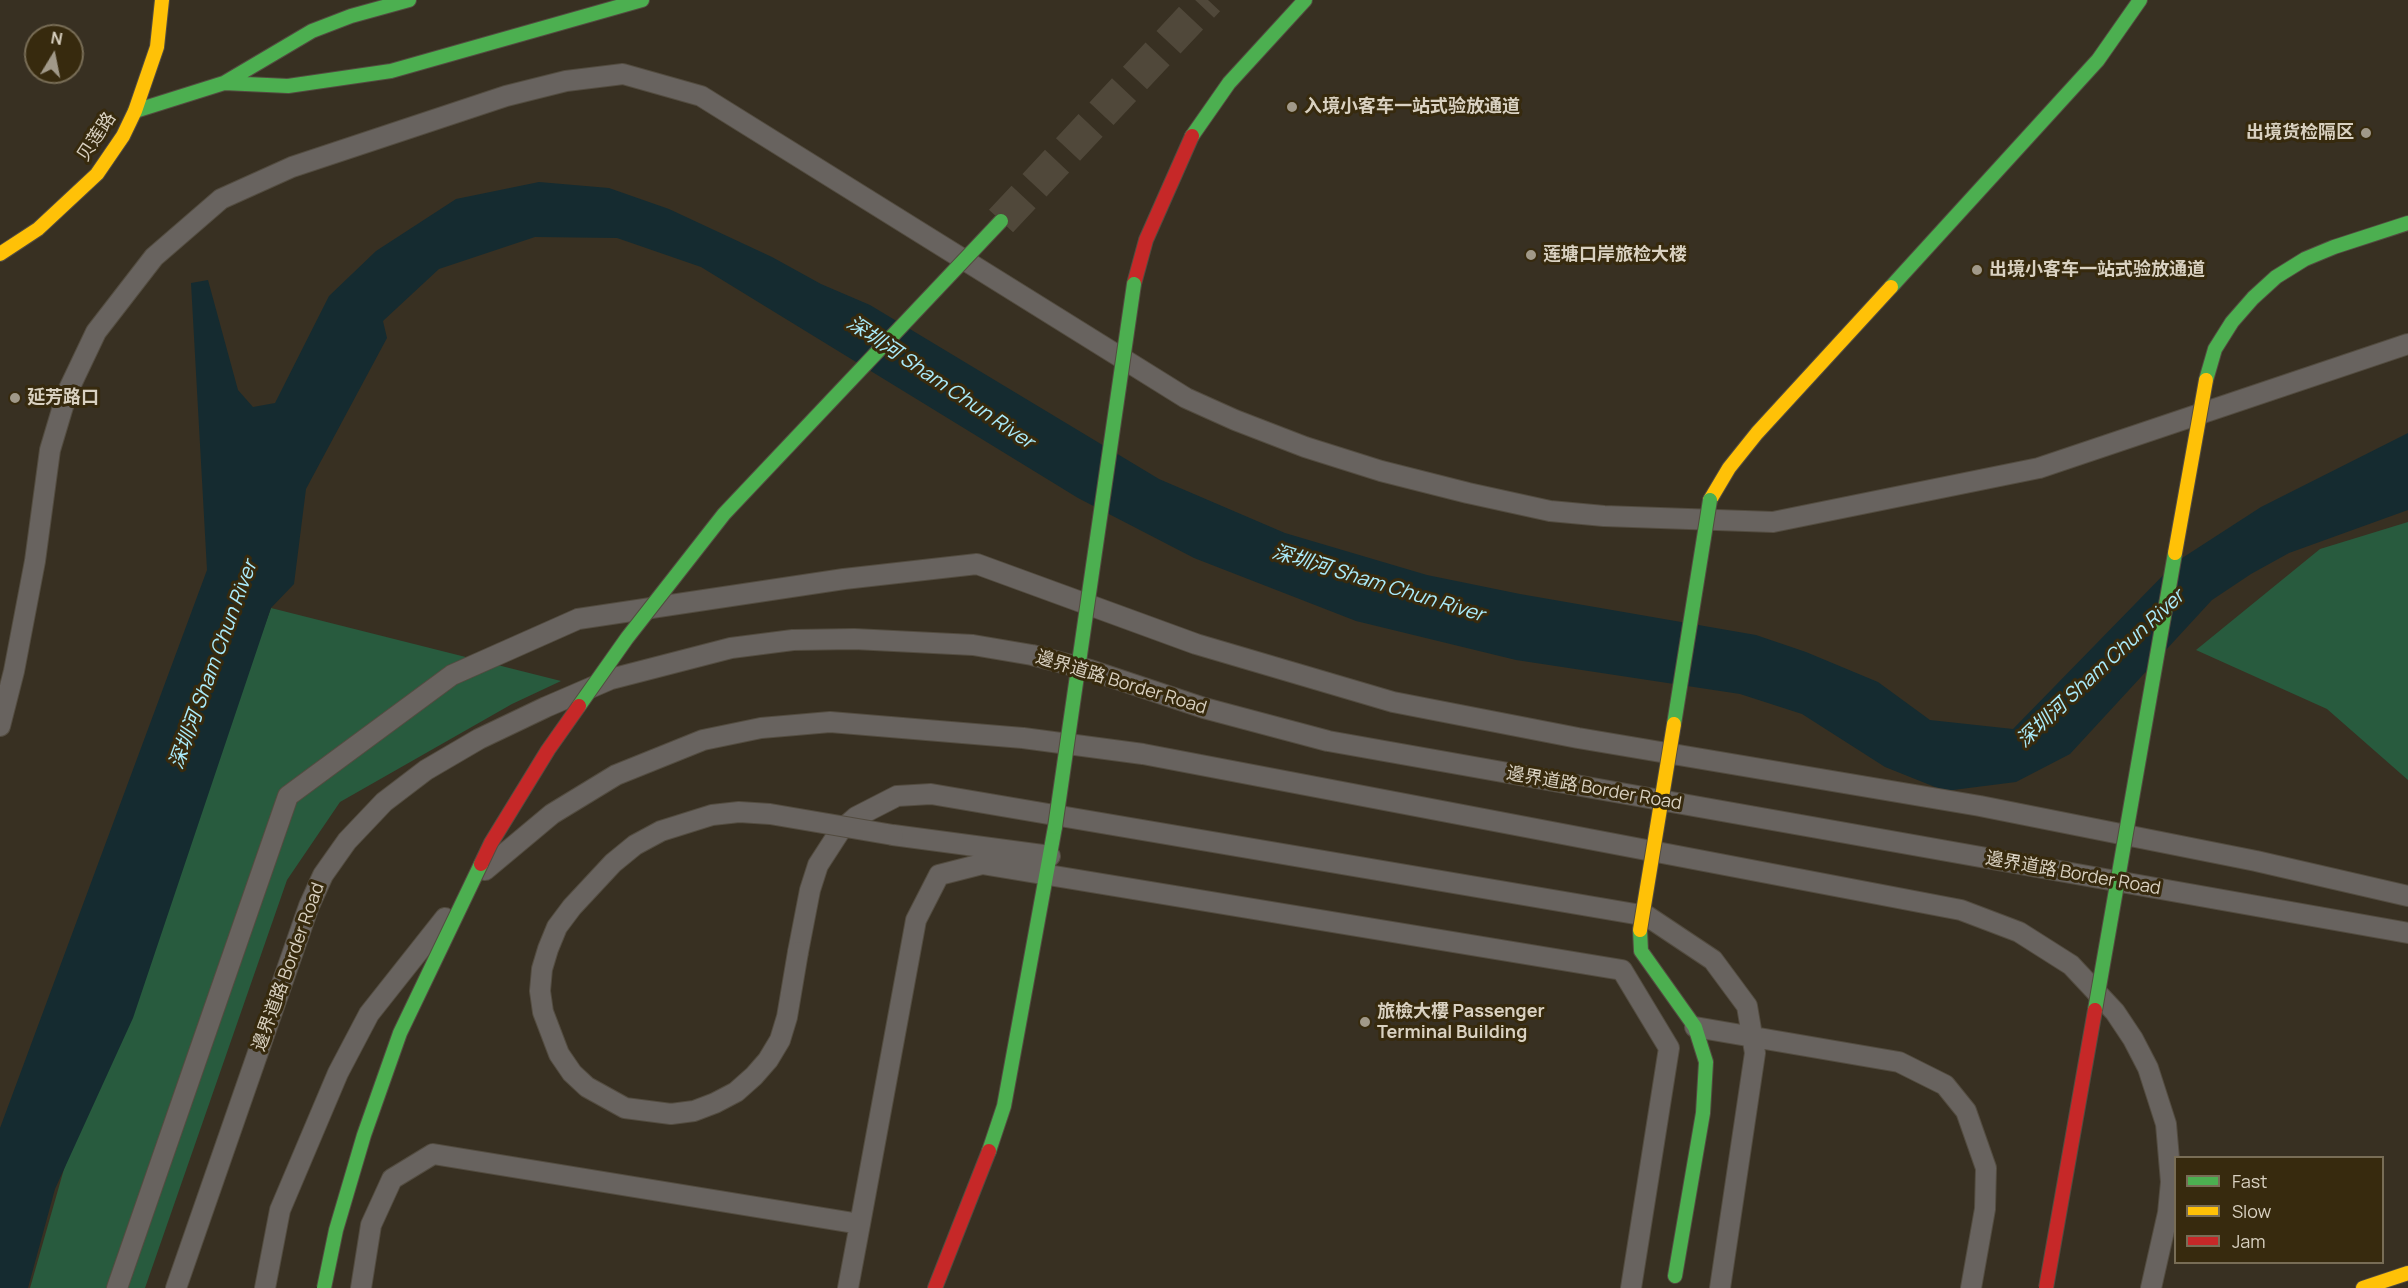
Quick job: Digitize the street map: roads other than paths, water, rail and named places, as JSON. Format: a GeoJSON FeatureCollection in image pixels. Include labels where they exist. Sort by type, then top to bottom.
{"type":"FeatureCollection","features":[{"type":"Feature","properties":{"kind":"main road","name":"贝莲路"},"geometry":{"type":"LineString","coordinates":[[0,254],[38,229],[97,174],[123,136],[135,111],[157,47],[162,0]]}},
{"type":"Feature","properties":{"kind":"main road"},"geometry":{"type":"LineString","coordinates":[[135,111],[224,83],[312,31],[351,16],[409,0]]}},
{"type":"Feature","properties":{"kind":"main road"},"geometry":{"type":"LineString","coordinates":[[224,83],[288,86],[391,71],[642,0]]}},
{"type":"Feature","properties":{"kind":"main road"},"geometry":{"type":"LineString","coordinates":[[935,1288],[993,1141],[1004,1106],[1055,827],[1134,284],[1146,240],[1190,139],[1229,83],[1305,0]]}},
{"type":"Feature","properties":{"kind":"main road"},"geometry":{"type":"LineString","coordinates":[[1675,1276],[1706,1086],[1706,1062],[1695,1027],[1641,951],[1640,930],[1710,500],[1729,468],[1757,433],[2098,60],[2140,0]]}},
{"type":"Feature","properties":{"kind":"main road"},"geometry":{"type":"LineString","coordinates":[[324,1288],[336,1230],[364,1135],[400,1033],[491,843],[548,750],[627,638],[724,514],[1001,221]]}},
{"type":"Feature","properties":{"kind":"main road"},"geometry":{"type":"LineString","coordinates":[[2046,1288],[2206,380],[2215,350],[2232,322],[2276,277],[2305,259],[2408,223]]}},
{"type":"Feature","properties":{"kind":"main road"},"geometry":{"type":"LineString","coordinates":[[2363,1288],[2408,1274]]}},
{"type":"Feature","properties":{"kind":"main road"},"geometry":{"type":"LineString","coordinates":[[2387,1288],[2408,1274]]}},
{"type":"Feature","properties":{"kind":"lane"},"geometry":{"type":"LineString","coordinates":[[0,726],[14,671],[33,572],[50,450],[67,393],[96,332],[154,257],[221,200],[292,167],[506,96],[566,81],[623,75],[701,96],[1186,398],[1234,420],[1305,447],[1382,471],[1468,494],[1550,511],[1604,516],[1773,522],[2039,468],[2408,344]]}},
{"type":"Feature","properties":{"kind":"lane"},"geometry":{"type":"LineString","coordinates":[[117,1288],[288,796],[452,675],[578,619],[844,579],[977,564],[1196,644],[1393,702],[1578,738],[1980,806],[2256,861],[2408,896]]}},
{"type":"Feature","properties":{"kind":"lane","name":"邊界道路 Border Road"},"geometry":{"type":"LineString","coordinates":[[176,1288],[309,906],[322,875],[347,841],[384,802],[426,770],[479,739],[611,679],[731,648],[793,640],[854,639],[973,645],[1032,655],[1090,670],[1238,718],[1361,748],[2408,933]]}},
{"type":"Feature","properties":{"kind":"lane"},"geometry":{"type":"LineString","coordinates":[[266,1288],[280,1210],[348,1053],[369,1014],[425,940],[488,867],[552,814],[616,775],[703,740],[761,728],[830,722],[1023,738],[1143,754],[1961,910],[1991,920],[2036,941],[2071,965],[2115,1012],[2133,1039],[2148,1068],[2166,1125],[2171,1182],[2168,1213],[2151,1288]]}},
{"type":"Feature","properties":{"kind":"lane"},"geometry":{"type":"LineString","coordinates":[[1050,855],[893,835],[770,814],[739,812],[712,815],[661,831],[635,845],[613,863],[572,907],[557,927],[542,969],[540,991],[543,1012],[559,1054],[572,1073],[587,1087],[625,1108],[671,1114],[694,1111],[736,1092],[768,1060],[780,1040],[787,1017],[810,890],[818,865],[840,831],[856,817],[897,796],[931,794],[1647,916],[1713,960],[1747,1006],[1755,1053],[1720,1288]]}},
{"type":"Feature","properties":{"kind":"lane"},"geometry":{"type":"LineString","coordinates":[[848,1288],[916,920],[939,875],[982,864],[1622,970],[1669,1048],[1631,1288]]}},
{"type":"Feature","properties":{"kind":"lane"},"geometry":{"type":"LineString","coordinates":[[1695,1027],[1899,1062],[1945,1085],[1966,1111],[1986,1168],[1985,1209],[1971,1288]]}},
{"type":"Feature","properties":{"kind":"lane"},"geometry":{"type":"LineString","coordinates":[[361,1288],[371,1225],[392,1179],[433,1154],[860,1224]]}},
{"type":"Feature","properties":{"kind":"water","name":"深圳河 Sham Chun River"},"geometry":{"type":"Polygon","coordinates":[[[539,182],[609,188],[669,209],[772,257],[821,284],[870,305],[1159,479],[1285,533],[1427,575],[1520,594],[1756,635],[1806,652],[1878,682],[1930,720],[2013,729],[2176,562],[2261,507],[2408,433],[2408,510],[2289,553],[2251,574],[2212,600],[2070,754],[2016,782],[1945,791],[1885,767],[1802,714],[1740,694],[1516,660],[1356,621],[1194,558],[1078,498],[701,267],[617,238],[535,237],[439,269],[383,321],[387,338],[306,489],[294,584],[271,608],[133,1018],[55,1189],[28,1288],[0,1288],[0,1128],[207,570],[191,283],[208,280],[238,390],[253,407],[275,403],[329,296],[376,251],[456,199],[539,182]]]}},
{"type":"Feature","properties":{"kind":"tunnel"},"geometry":{"type":"LineString","coordinates":[[1001,221],[1208,0]]}},
{"type":"Feature","properties":{"kind":"place","name":"入境小客车一站式验放通道"},"geometry":{"type":"Point","coordinates":[1292,107]}},
{"type":"Feature","properties":{"kind":"place","name":"出境货检隔区"},"geometry":{"type":"Point","coordinates":[2366,133]}},
{"type":"Feature","properties":{"kind":"place","name":"莲塘口岸旅检大楼"},"geometry":{"type":"Point","coordinates":[1531,255]}},
{"type":"Feature","properties":{"kind":"place","name":"出境小客车一站式验放通道"},"geometry":{"type":"Point","coordinates":[1977,270]}},
{"type":"Feature","properties":{"kind":"place","name":"延芳路口"},"geometry":{"type":"Point","coordinates":[15,398]}},
{"type":"Feature","properties":{"kind":"place","name":"旅檢大樓 Passenger Terminal Building"},"geometry":{"type":"Point","coordinates":[1365,1022]}}]}
